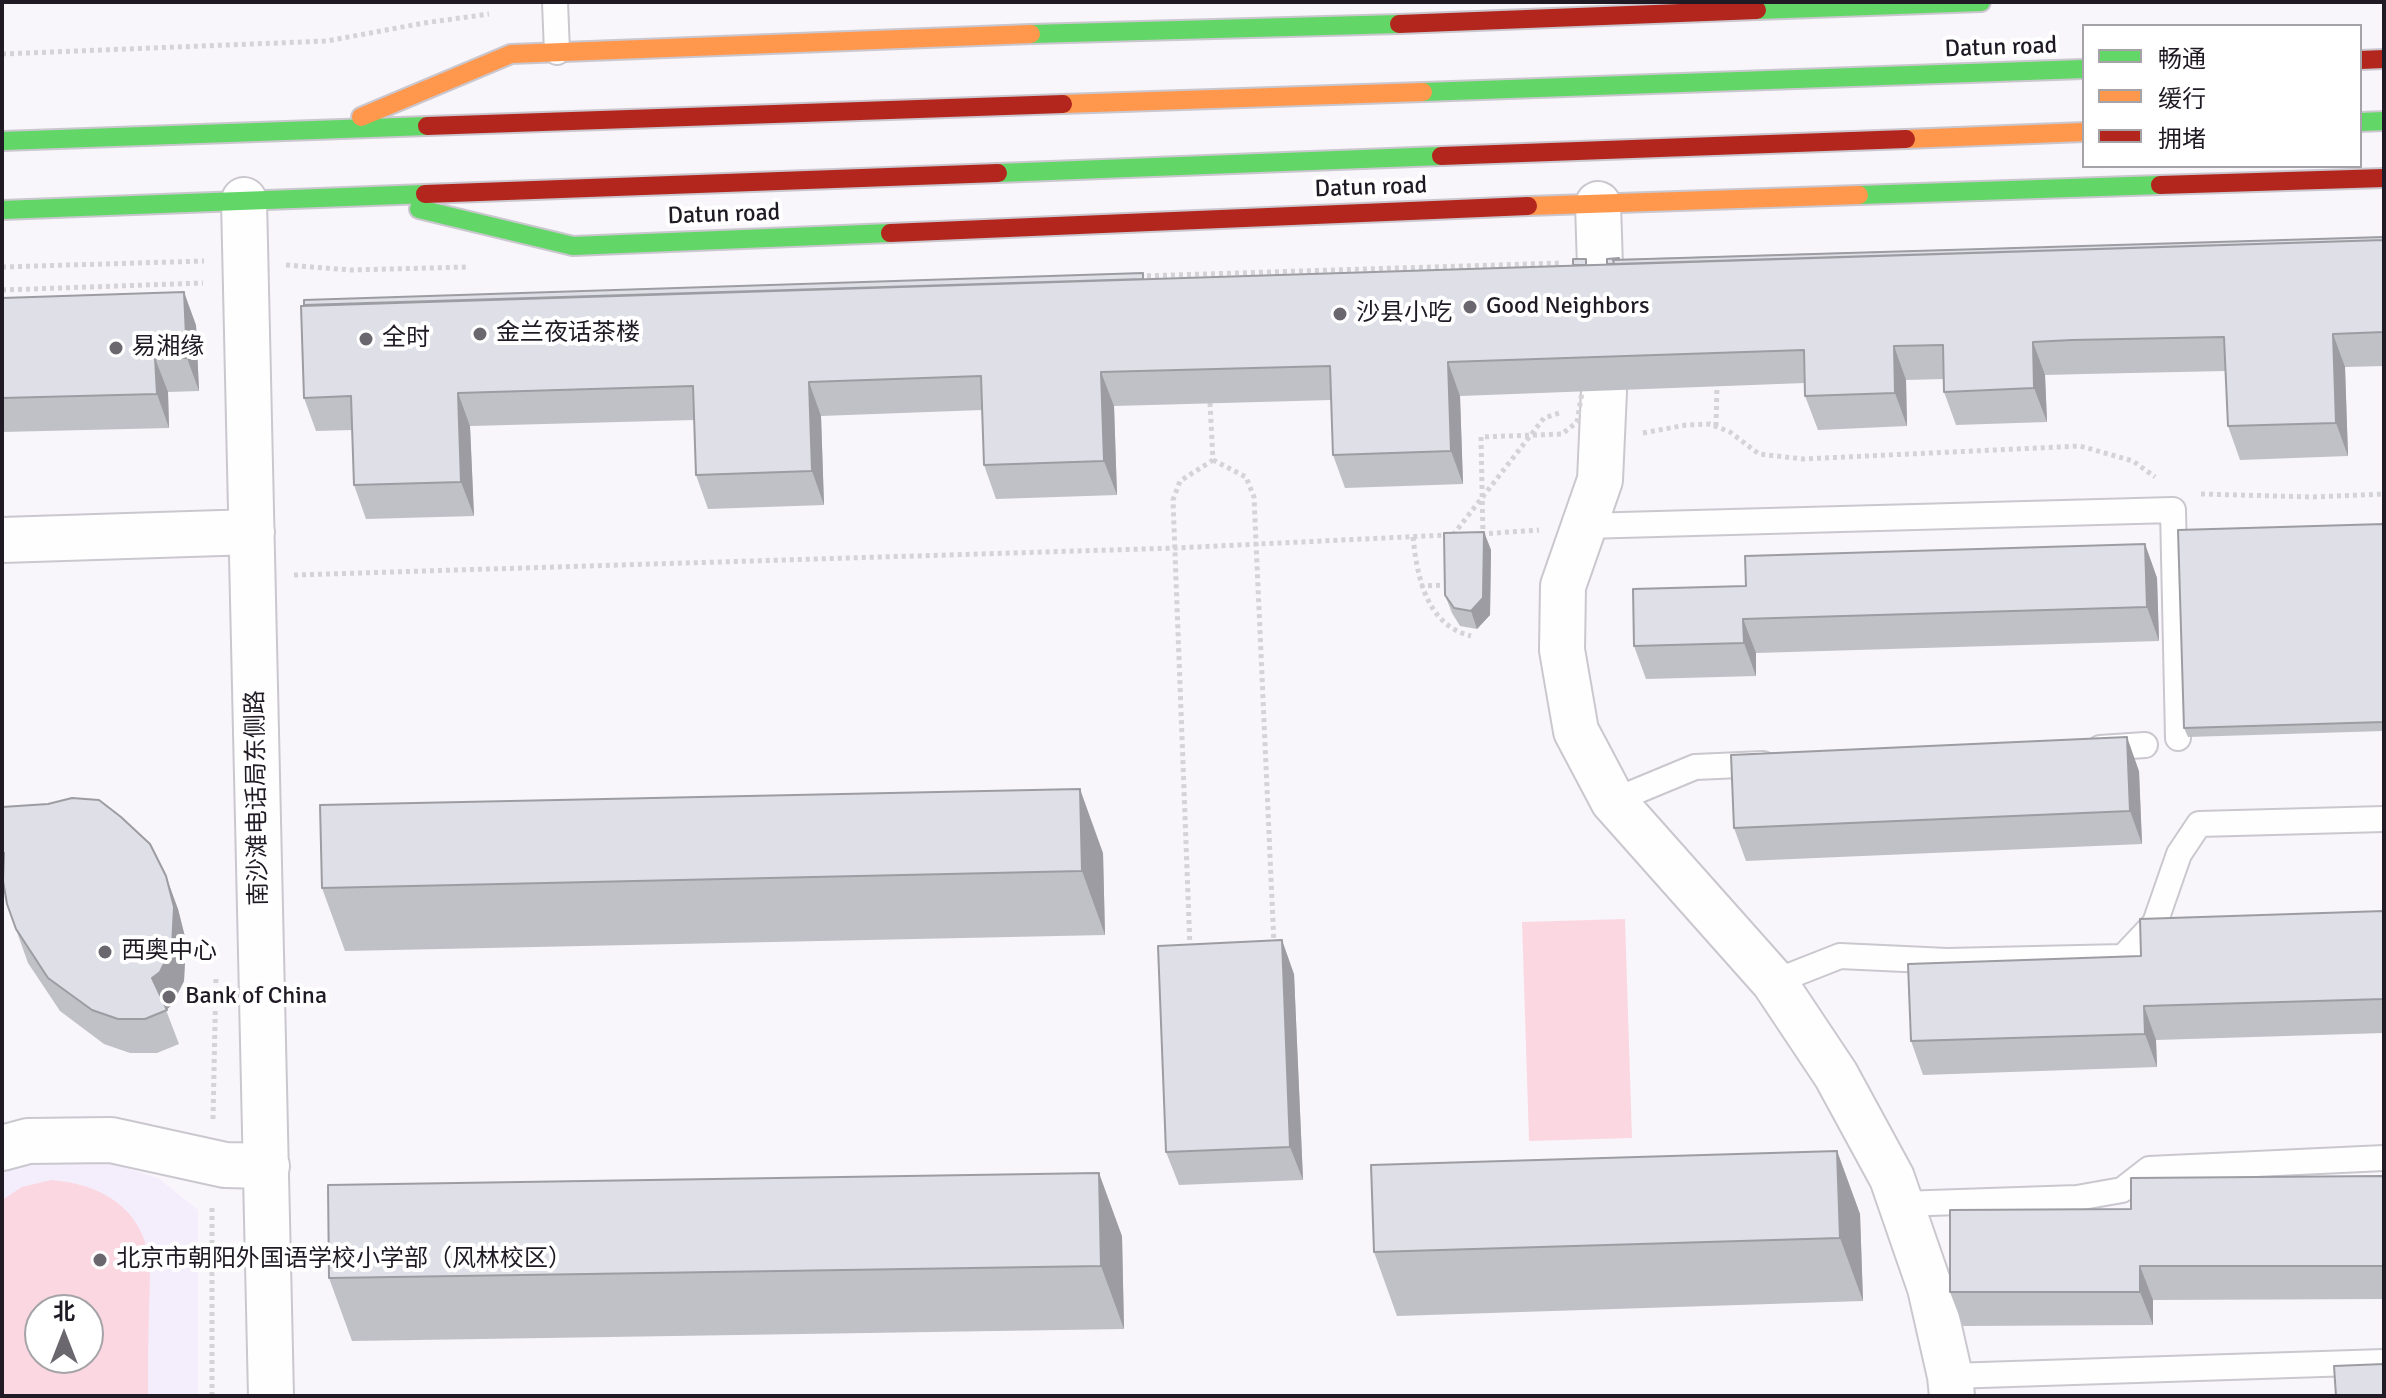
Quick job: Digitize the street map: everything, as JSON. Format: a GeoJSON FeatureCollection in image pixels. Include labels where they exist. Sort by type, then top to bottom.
{"type":"FeatureCollection","features":[{"type":"Feature","properties":{"kind":"main road","name":"Datun road"},"geometry":{"type":"LineString","coordinates":[[337,128],[511,54],[915,37],[1308,14],[1981,2]]}},
{"type":"Feature","properties":{"kind":"main road"},"geometry":{"type":"LineString","coordinates":[[2362,60],[2384,59]]}},
{"type":"Feature","properties":{"kind":"main road","name":"Datun road"},"geometry":{"type":"LineString","coordinates":[[2,141],[2082,69]]}},
{"type":"Feature","properties":{"kind":"main road"},"geometry":{"type":"LineString","coordinates":[[2362,122],[2384,121]]}},
{"type":"Feature","properties":{"kind":"main road","name":"Datun road"},"geometry":{"type":"LineString","coordinates":[[2,210],[2082,132]]}},
{"type":"Feature","properties":{"kind":"main road","name":"Datun road"},"geometry":{"type":"LineString","coordinates":[[366,196],[573,246],[1598,204],[2384,178]]}},
{"type":"Feature","properties":{"kind":"street","name":"南沙滩电话局东侧路"},"geometry":{"type":"LineString","coordinates":[[244,200],[271,1396]]}},
{"type":"Feature","properties":{"kind":"street"},"geometry":{"type":"LineString","coordinates":[[1598,204],[1601,298]]}},
{"type":"Feature","properties":{"kind":"street"},"geometry":{"type":"LineString","coordinates":[[1590,397],[1600,480],[1563,586],[1562,650],[1576,731],[1613,801],[1774,982],[1836,1075],[1892,1178],[1930,1288],[1951,1386]]}},
{"type":"Feature","properties":{"kind":"street"},"geometry":{"type":"LineString","coordinates":[[2,540],[252,532]]}},
{"type":"Feature","properties":{"kind":"street"},"geometry":{"type":"LineString","coordinates":[[2,1148],[28,1141],[111,1140],[225,1165],[267,1166]]}},
{"type":"Feature","properties":{"kind":"lane"},"geometry":{"type":"LineString","coordinates":[[555,4],[557,52]]}},
{"type":"Feature","properties":{"kind":"lane"},"geometry":{"type":"LineString","coordinates":[[1584,526],[2173,510],[2178,738]]}},
{"type":"Feature","properties":{"kind":"lane"},"geometry":{"type":"LineString","coordinates":[[2083,748],[2145,745]]}},
{"type":"Feature","properties":{"kind":"lane"},"geometry":{"type":"LineString","coordinates":[[1613,801],[1695,767],[1788,763]]}},
{"type":"Feature","properties":{"kind":"lane"},"geometry":{"type":"LineString","coordinates":[[1774,982],[1840,956],[1947,961],[2123,957],[2155,923],[2179,854],[2199,824],[2384,819]]}},
{"type":"Feature","properties":{"kind":"lane"},"geometry":{"type":"LineString","coordinates":[[1901,1204],[2077,1198],[2122,1190],[2149,1169],[2384,1158]]}},
{"type":"Feature","properties":{"kind":"lane"},"geometry":{"type":"LineString","coordinates":[[1951,1386],[2384,1362]]}},
{"type":"Feature","properties":{"kind":"path"},"geometry":{"type":"LineString","coordinates":[[2,54],[327,41],[555,4]]}},
{"type":"Feature","properties":{"kind":"path"},"geometry":{"type":"LineString","coordinates":[[2,267],[216,260]]}},
{"type":"Feature","properties":{"kind":"path"},"geometry":{"type":"LineString","coordinates":[[1210,261],[1210,288]]}},
{"type":"Feature","properties":{"kind":"path"},"geometry":{"type":"LineString","coordinates":[[1127,277],[1567,263]]}},
{"type":"Feature","properties":{"kind":"path"},"geometry":{"type":"LineString","coordinates":[[2,290],[207,283]]}},
{"type":"Feature","properties":{"kind":"path"},"geometry":{"type":"LineString","coordinates":[[1716,426],[1717,386]]}},
{"type":"Feature","properties":{"kind":"path"},"geometry":{"type":"LineString","coordinates":[[1453,535],[1544,418],[1590,397]]}},
{"type":"Feature","properties":{"kind":"path"},"geometry":{"type":"LineString","coordinates":[[1483,550],[1481,437],[1562,434],[1577,422],[1590,397]]}},
{"type":"Feature","properties":{"kind":"path"},"geometry":{"type":"LineString","coordinates":[[1210,403],[1213,460]]}},
{"type":"Feature","properties":{"kind":"path"},"geometry":{"type":"LineString","coordinates":[[1634,435],[1686,425],[1716,426],[1730,432],[1759,454],[1803,459],[2080,446],[2133,461],[2163,482]]}},
{"type":"Feature","properties":{"kind":"path"},"geometry":{"type":"LineString","coordinates":[[1213,460],[1246,477],[1254,497],[1275,959]]}},
{"type":"Feature","properties":{"kind":"path"},"geometry":{"type":"LineString","coordinates":[[1190,949],[1173,500],[1180,481],[1213,460]]}},
{"type":"Feature","properties":{"kind":"path"},"geometry":{"type":"LineString","coordinates":[[2187,492],[2298,497],[2384,494]]}},
{"type":"Feature","properties":{"kind":"path"},"geometry":{"type":"LineString","coordinates":[[253,576],[1175,548],[1584,526]]}},
{"type":"Feature","properties":{"kind":"path"},"geometry":{"type":"LineString","coordinates":[[1413,537],[1420,586],[1442,620],[1471,636]]}},
{"type":"Feature","properties":{"kind":"path"},"geometry":{"type":"LineString","coordinates":[[1420,586],[1451,585]]}},
{"type":"Feature","properties":{"kind":"shaded area"},"geometry":{"type":"Polygon","coordinates":[[[1625,919],[1632,1138],[1529,1141],[1522,922],[1625,919]]]}},
{"type":"Feature","properties":{"kind":"shaded area","name":"北京市朝阳外国语学校小学部（风林校区）"},"geometry":{"type":"Polygon","coordinates":[[[8,1159],[107,1162],[158,1178],[198,1210],[198,1396],[2,1396],[2,1162],[8,1159]]]}},
{"type":"Feature","properties":{"kind":"shaded area"},"geometry":{"type":"Polygon","coordinates":[[[51,1180],[69,1182],[115,1201],[137,1225],[145,1241],[150,1266],[148,1396],[2,1396],[2,1200],[22,1187],[51,1180]]]}},
{"type":"Feature","properties":{"kind":"building"},"geometry":{"type":"Polygon","coordinates":[[[2384,237],[2384,240],[1614,264],[1613,260],[2384,237]]]}},
{"type":"Feature","properties":{"kind":"building"},"geometry":{"type":"Polygon","coordinates":[[[2384,240],[2384,332],[2333,334],[2336,423],[2228,426],[2224,337],[2072,340],[2033,342],[2034,388],[1944,392],[1943,345],[1894,346],[1895,393],[1805,396],[1804,350],[1448,362],[1451,451],[1333,455],[1330,366],[1101,372],[1104,461],[984,465],[981,376],[809,382],[812,471],[696,475],[693,386],[458,393],[461,482],[354,485],[351,396],[304,398],[301,306],[2384,240]]]}},
{"type":"Feature","properties":{"kind":"building"},"geometry":{"type":"Polygon","coordinates":[[[1619,258],[1613,260],[1614,264],[1607,264],[1607,259],[1619,258]]]}},
{"type":"Feature","properties":{"kind":"building"},"geometry":{"type":"Polygon","coordinates":[[[1573,259],[1586,259],[1586,265],[1573,265],[1573,259]]]}},
{"type":"Feature","properties":{"kind":"building"},"geometry":{"type":"Polygon","coordinates":[[[1143,273],[1143,279],[304,305],[304,300],[1143,273]]]}},
{"type":"Feature","properties":{"kind":"building"},"geometry":{"type":"Polygon","coordinates":[[[184,292],[187,358],[155,358],[157,394],[2,398],[2,298],[184,292]]]}},
{"type":"Feature","properties":{"kind":"building"},"geometry":{"type":"Polygon","coordinates":[[[2384,524],[2384,722],[2184,728],[2178,530],[2384,524]]]}},
{"type":"Feature","properties":{"kind":"building"},"geometry":{"type":"Polygon","coordinates":[[[1484,532],[1483,598],[1471,611],[1454,608],[1445,595],[1444,533],[1484,532]]]}},
{"type":"Feature","properties":{"kind":"building"},"geometry":{"type":"Polygon","coordinates":[[[2145,544],[2147,607],[1743,619],[1744,643],[1634,646],[1633,589],[1746,586],[1745,556],[2145,544]]]}},
{"type":"Feature","properties":{"kind":"building"},"geometry":{"type":"Polygon","coordinates":[[[2127,737],[2130,811],[1734,828],[1731,755],[2127,737]]]}},
{"type":"Feature","properties":{"kind":"building"},"geometry":{"type":"Polygon","coordinates":[[[1080,789],[1082,871],[322,888],[320,805],[1080,789]]]}},
{"type":"Feature","properties":{"kind":"building","name":"西奥中心"},"geometry":{"type":"Polygon","coordinates":[[[72,798],[99,800],[121,817],[150,844],[166,876],[174,907],[172,947],[160,972],[152,978],[167,1010],[145,1019],[118,1019],[92,1010],[48,978],[16,929],[7,904],[3,881],[2,807],[48,804],[72,798]]]}},
{"type":"Feature","properties":{"kind":"building"},"geometry":{"type":"Polygon","coordinates":[[[2384,911],[2384,999],[2144,1006],[2145,1034],[1911,1041],[1908,964],[2141,956],[2140,919],[2384,911]]]}},
{"type":"Feature","properties":{"kind":"building"},"geometry":{"type":"Polygon","coordinates":[[[1282,940],[1290,1147],[1166,1152],[1158,946],[1282,940]]]}},
{"type":"Feature","properties":{"kind":"building"},"geometry":{"type":"Polygon","coordinates":[[[1837,1151],[1840,1238],[1374,1252],[1371,1165],[1837,1151]]]}},
{"type":"Feature","properties":{"kind":"building"},"geometry":{"type":"Polygon","coordinates":[[[1099,1173],[1101,1266],[329,1278],[328,1185],[1099,1173]]]}},
{"type":"Feature","properties":{"kind":"building"},"geometry":{"type":"Polygon","coordinates":[[[2384,1176],[2384,1266],[2140,1266],[2140,1292],[1950,1292],[1950,1210],[2131,1209],[2131,1178],[2384,1176]]]}},
{"type":"Feature","properties":{"kind":"building"},"geometry":{"type":"Polygon","coordinates":[[[2384,1364],[2384,1396],[2336,1396],[2334,1366],[2384,1364]]]}},
{"type":"Feature","properties":{"kind":"traffic: fast"},"geometry":{"type":"LineString","coordinates":[[1757,10],[1981,2]]}},
{"type":"Feature","properties":{"kind":"traffic: fast"},"geometry":{"type":"LineString","coordinates":[[1031,34],[1399,24]]}},
{"type":"Feature","properties":{"kind":"traffic: fast"},"geometry":{"type":"LineString","coordinates":[[1423,92],[2082,69]]}},
{"type":"Feature","properties":{"kind":"traffic: fast"},"geometry":{"type":"LineString","coordinates":[[2362,122],[2384,121]]}},
{"type":"Feature","properties":{"kind":"traffic: fast"},"geometry":{"type":"LineString","coordinates":[[2,141],[427,126]]}},
{"type":"Feature","properties":{"kind":"traffic: fast"},"geometry":{"type":"LineString","coordinates":[[998,173],[1441,156]]}},
{"type":"Feature","properties":{"kind":"traffic: fast"},"geometry":{"type":"LineString","coordinates":[[1859,195],[2160,185]]}},
{"type":"Feature","properties":{"kind":"traffic: fast"},"geometry":{"type":"LineString","coordinates":[[2,210],[425,194]]}},
{"type":"Feature","properties":{"kind":"traffic: fast"},"geometry":{"type":"LineString","coordinates":[[419,209],[573,246],[890,233]]}},
{"type":"Feature","properties":{"kind":"traffic: slow"},"geometry":{"type":"LineString","coordinates":[[361,117],[511,54],[1031,34]]}},
{"type":"Feature","properties":{"kind":"traffic: slow"},"geometry":{"type":"LineString","coordinates":[[1063,104],[1423,92]]}},
{"type":"Feature","properties":{"kind":"traffic: slow"},"geometry":{"type":"LineString","coordinates":[[1906,139],[2082,132]]}},
{"type":"Feature","properties":{"kind":"traffic: slow"},"geometry":{"type":"LineString","coordinates":[[1528,206],[1859,195]]}},
{"type":"Feature","properties":{"kind":"traffic: jam"},"geometry":{"type":"LineString","coordinates":[[1399,24],[1757,10]]}},
{"type":"Feature","properties":{"kind":"traffic: jam"},"geometry":{"type":"LineString","coordinates":[[2362,60],[2384,59]]}},
{"type":"Feature","properties":{"kind":"traffic: jam"},"geometry":{"type":"LineString","coordinates":[[427,126],[1063,104]]}},
{"type":"Feature","properties":{"kind":"traffic: jam"},"geometry":{"type":"LineString","coordinates":[[1441,156],[1906,139]]}},
{"type":"Feature","properties":{"kind":"traffic: jam"},"geometry":{"type":"LineString","coordinates":[[425,194],[998,173]]}},
{"type":"Feature","properties":{"kind":"traffic: jam"},"geometry":{"type":"LineString","coordinates":[[2160,185],[2384,178]]}},
{"type":"Feature","properties":{"kind":"traffic: jam"},"geometry":{"type":"LineString","coordinates":[[890,233],[1528,206]]}},
{"type":"Feature","properties":{"kind":"place","name":"Good Neighbors"},"geometry":{"type":"Point","coordinates":[1470,307]}},
{"type":"Feature","properties":{"kind":"place","name":"沙县小吃"},"geometry":{"type":"Point","coordinates":[1340,314]}},
{"type":"Feature","properties":{"kind":"place","name":"金兰夜话茶楼"},"geometry":{"type":"Point","coordinates":[480,334]}},
{"type":"Feature","properties":{"kind":"place","name":"全时"},"geometry":{"type":"Point","coordinates":[366,339]}},
{"type":"Feature","properties":{"kind":"place","name":"易湘缘"},"geometry":{"type":"Point","coordinates":[116,348]}},
{"type":"Feature","properties":{"kind":"place","name":"西奥中心"},"geometry":{"type":"Point","coordinates":[105,952]}},
{"type":"Feature","properties":{"kind":"place","name":"Bank of China"},"geometry":{"type":"Point","coordinates":[169,997]}},
{"type":"Feature","properties":{"kind":"place","name":"北京市朝阳外国语学校小学部（风林校区）"},"geometry":{"type":"Point","coordinates":[100,1260]}}]}
